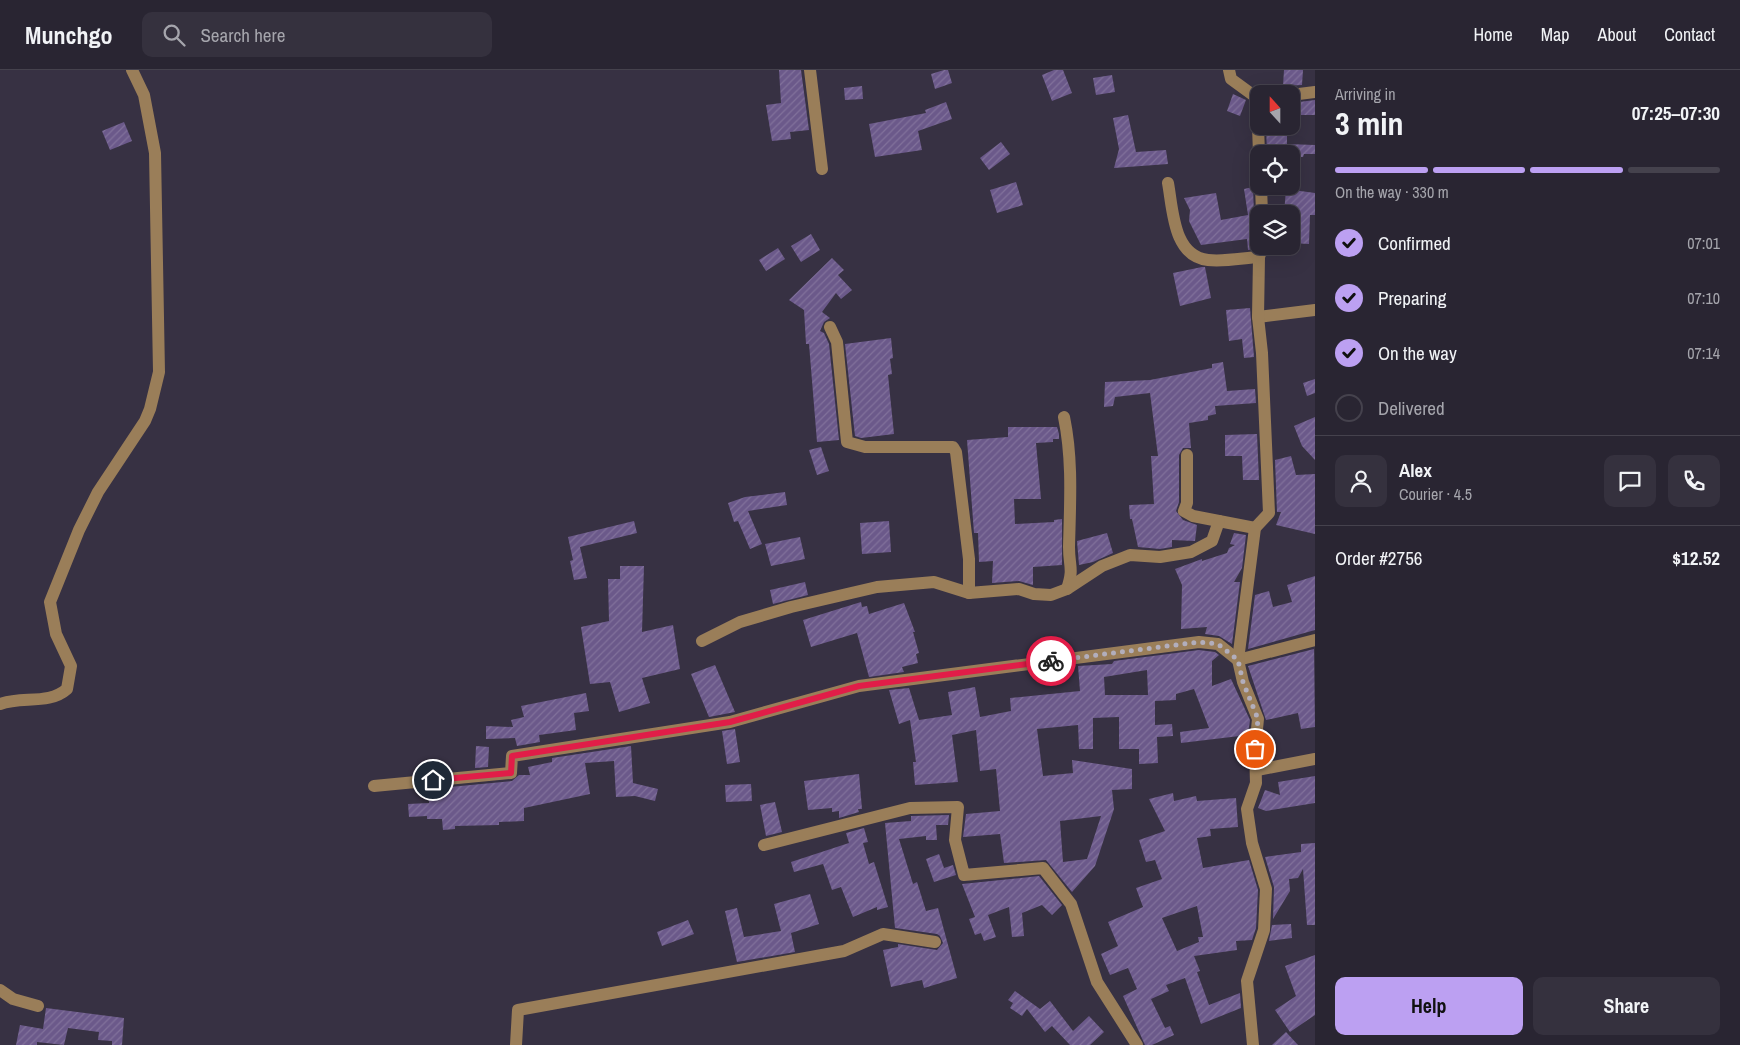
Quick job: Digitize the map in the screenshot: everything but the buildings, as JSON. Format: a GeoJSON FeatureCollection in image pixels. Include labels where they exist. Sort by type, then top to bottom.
{"type":"FeatureCollection","features":[{"type":"Feature","properties":{"kind":"street"},"geometry":{"type":"LineString","coordinates":[[0,704],[9,701],[53,698],[68,690],[71,666],[56,634],[50,602],[79,530],[98,492],[145,421],[159,372],[155,153],[144,95],[132,70]]}},
{"type":"Feature","properties":{"kind":"street"},"geometry":{"type":"LineString","coordinates":[[810,70],[822,169]]}},
{"type":"Feature","properties":{"kind":"street"},"geometry":{"type":"LineString","coordinates":[[1229,70],[1231,79],[1250,92]]}},
{"type":"Feature","properties":{"kind":"street"},"geometry":{"type":"LineString","coordinates":[[1300,94],[1315,92]]}},
{"type":"Feature","properties":{"kind":"street"},"geometry":{"type":"LineString","coordinates":[[1168,183],[1176,229],[1186,249],[1195,257],[1208,260],[1250,254]]}},
{"type":"Feature","properties":{"kind":"street"},"geometry":{"type":"LineString","coordinates":[[1253,1045],[1247,980],[1264,930],[1266,889],[1252,843],[1247,809],[1256,782],[1255,749],[1258,719],[1243,682],[1238,660],[1255,528],[1269,513],[1262,353],[1258,317],[1261,255]]}},
{"type":"Feature","properties":{"kind":"street"},"geometry":{"type":"LineString","coordinates":[[1258,317],[1315,310]]}},
{"type":"Feature","properties":{"kind":"street"},"geometry":{"type":"LineString","coordinates":[[830,327],[837,342],[847,442],[865,447],[953,447],[956,452],[969,559],[969,593]]}},
{"type":"Feature","properties":{"kind":"street"},"geometry":{"type":"LineString","coordinates":[[1064,417],[1068,436],[1071,513],[1069,550],[1072,572],[1068,589]]}},
{"type":"Feature","properties":{"kind":"street"},"geometry":{"type":"LineString","coordinates":[[1188,455],[1187,502],[1184,511],[1192,516],[1255,528]]}},
{"type":"Feature","properties":{"kind":"street"},"geometry":{"type":"LineString","coordinates":[[702,641],[740,622],[878,587],[934,582],[969,593],[1019,589],[1034,594],[1051,595],[1068,589],[1102,566],[1130,555],[1160,557],[1192,552],[1212,541],[1218,521]]}},
{"type":"Feature","properties":{"kind":"street"},"geometry":{"type":"LineString","coordinates":[[1238,660],[1315,640]]}},
{"type":"Feature","properties":{"kind":"street"},"geometry":{"type":"LineString","coordinates":[[374,786],[511,773],[512,756],[730,722],[859,686],[1199,642],[1218,644],[1238,660]]}},
{"type":"Feature","properties":{"kind":"street"},"geometry":{"type":"LineString","coordinates":[[1257,770],[1315,760]]}},
{"type":"Feature","properties":{"kind":"street"},"geometry":{"type":"LineString","coordinates":[[764,844],[910,808],[958,807],[955,840],[964,875],[1042,868],[1071,904],[1096,982],[1137,1045]]}},
{"type":"Feature","properties":{"kind":"street"},"geometry":{"type":"LineString","coordinates":[[516,1045],[518,1010],[844,951],[883,934],[936,942]]}},
{"type":"Feature","properties":{"kind":"street"},"geometry":{"type":"LineString","coordinates":[[0,990],[13,998],[38,1006]]}},
{"type":"Feature","properties":{"kind":"way so far"},"geometry":{"type":"LineString","coordinates":[[1051,661],[1199,642],[1218,644],[1238,660],[1243,682],[1258,719],[1255,749]]}},
{"type":"Feature","properties":{"kind":"route"},"geometry":{"type":"LineString","coordinates":[[433,780],[511,773],[512,756],[730,722],[859,686],[1051,661]]}}]}
